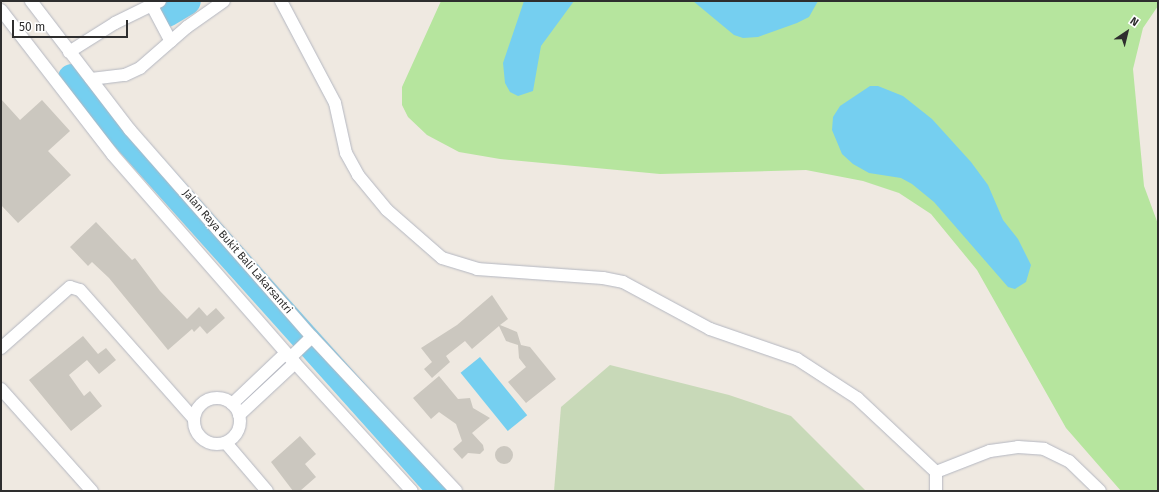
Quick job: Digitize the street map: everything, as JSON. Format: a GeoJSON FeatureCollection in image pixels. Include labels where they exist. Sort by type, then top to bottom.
{"type":"FeatureCollection","features":[{"type":"Feature","properties":{"kind":"street","name":"Jalan Raya Bukit Bali Lakarsantri"},"geometry":{"type":"LineString","coordinates":[[32,1],[69,52],[130,130],[310,338],[456,491]]}},
{"type":"Feature","properties":{"kind":"street"},"geometry":{"type":"LineString","coordinates":[[91,79],[125,74],[140,68],[171,41],[224,1]]}},
{"type":"Feature","properties":{"kind":"street"},"geometry":{"type":"LineString","coordinates":[[281,1],[335,102],[346,153],[358,175],[387,210],[442,258],[477,268],[604,278],[622,282],[710,329],[797,359],[830,379],[857,398],[936,472],[936,491]]}},
{"type":"Feature","properties":{"kind":"street"},"geometry":{"type":"LineString","coordinates":[[69,52],[115,23],[156,3],[171,41]]}},
{"type":"Feature","properties":{"kind":"street"},"geometry":{"type":"LineString","coordinates":[[1,10],[113,155],[412,491]]}},
{"type":"Feature","properties":{"kind":"street"},"geometry":{"type":"LineString","coordinates":[[1,348],[70,287],[80,290],[194,419]]}},
{"type":"Feature","properties":{"kind":"street"},"geometry":{"type":"LineString","coordinates":[[239,415],[310,338]]}},
{"type":"Feature","properties":{"kind":"street"},"geometry":{"type":"LineString","coordinates":[[232,404],[292,356]]}},
{"type":"Feature","properties":{"kind":"street"},"geometry":{"type":"LineString","coordinates":[[1,390],[92,491]]}},
{"type":"Feature","properties":{"kind":"street"},"geometry":{"type":"LineString","coordinates":[[212,399],[232,404],[239,415],[238,432],[226,443],[210,443],[204,440],[195,427],[194,419],[200,406],[212,399]]}},
{"type":"Feature","properties":{"kind":"street"},"geometry":{"type":"LineString","coordinates":[[226,443],[267,491]]}},
{"type":"Feature","properties":{"kind":"street"},"geometry":{"type":"LineString","coordinates":[[936,472],[990,451],[1018,447],[1044,449],[1070,461],[1100,491]]}},
{"type":"Feature","properties":{"kind":"green space"},"geometry":{"type":"Polygon","coordinates":[[[441,1],[1158,1],[1158,6],[1143,28],[1133,69],[1144,186],[1158,224],[1158,491],[1121,491],[1066,428],[977,270],[931,214],[899,193],[863,181],[806,170],[660,174],[500,159],[459,152],[427,135],[408,117],[402,105],[402,87],[441,1]]]}},
{"type":"Feature","properties":{"kind":"green space"},"geometry":{"type":"Polygon","coordinates":[[[610,365],[729,395],[791,416],[866,491],[554,491],[561,407],[610,365]]]}},
{"type":"Feature","properties":{"kind":"water"},"geometry":{"type":"Polygon","coordinates":[[[524,1],[574,1],[541,46],[533,91],[518,96],[510,92],[505,83],[503,63],[524,1]]]}},
{"type":"Feature","properties":{"kind":"water"},"geometry":{"type":"Polygon","coordinates":[[[693,1],[818,1],[809,17],[797,23],[758,37],[743,38],[734,35],[693,1]]]}},
{"type":"Feature","properties":{"kind":"water"},"geometry":{"type":"Polygon","coordinates":[[[870,86],[878,86],[903,96],[932,119],[971,162],[988,185],[1003,220],[1018,239],[1031,265],[1026,282],[1015,289],[1008,287],[934,202],[912,184],[901,178],[869,173],[853,164],[842,154],[832,130],[833,117],[840,106],[870,86]]]}},
{"type":"Feature","properties":{"kind":"water"},"geometry":{"type":"Polygon","coordinates":[[[480,357],[527,415],[508,431],[461,373],[480,357]]]}},
{"type":"Feature","properties":{"kind":"building"},"geometry":{"type":"Polygon","coordinates":[[[1,99],[20,120],[42,100],[70,131],[48,151],[71,175],[18,223],[1,205],[1,99]]]}},
{"type":"Feature","properties":{"kind":"building"},"geometry":{"type":"Polygon","coordinates":[[[96,222],[132,260],[135,258],[160,291],[187,319],[199,307],[207,316],[216,308],[225,318],[207,334],[200,326],[194,332],[192,329],[168,350],[109,278],[92,262],[88,266],[70,247],[96,222]]]}},
{"type":"Feature","properties":{"kind":"building"},"geometry":{"type":"Polygon","coordinates":[[[492,295],[508,319],[500,325],[517,332],[521,345],[530,347],[556,379],[526,403],[508,382],[526,367],[519,358],[518,345],[506,341],[499,326],[472,349],[465,341],[446,356],[450,362],[432,378],[424,369],[432,362],[421,348],[457,325],[492,295]]]}},
{"type":"Feature","properties":{"kind":"building"},"geometry":{"type":"Polygon","coordinates":[[[83,336],[98,354],[106,348],[116,360],[99,374],[87,360],[69,375],[84,396],[90,391],[102,406],[71,431],[29,380],[83,336]]]}},
{"type":"Feature","properties":{"kind":"building"},"geometry":{"type":"Polygon","coordinates":[[[439,376],[458,399],[470,398],[473,408],[490,418],[472,433],[483,445],[484,450],[480,454],[468,453],[462,459],[453,449],[462,441],[456,424],[439,412],[431,419],[413,398],[439,376]]]}},
{"type":"Feature","properties":{"kind":"building"},"geometry":{"type":"Polygon","coordinates":[[[300,436],[316,454],[305,464],[316,477],[300,491],[293,491],[271,462],[300,436]]]}},
{"type":"Feature","properties":{"kind":"building"},"geometry":{"type":"Polygon","coordinates":[[[504,446],[510,449],[513,455],[510,461],[504,464],[498,461],[495,455],[498,449],[504,446]]]}},
{"type":"Feature","properties":{"kind":"waterway"},"geometry":{"type":"LineString","coordinates":[[167,13],[187,1]]}},
{"type":"Feature","properties":{"kind":"waterway"},"geometry":{"type":"LineString","coordinates":[[72,78],[442,491]]}}]}
